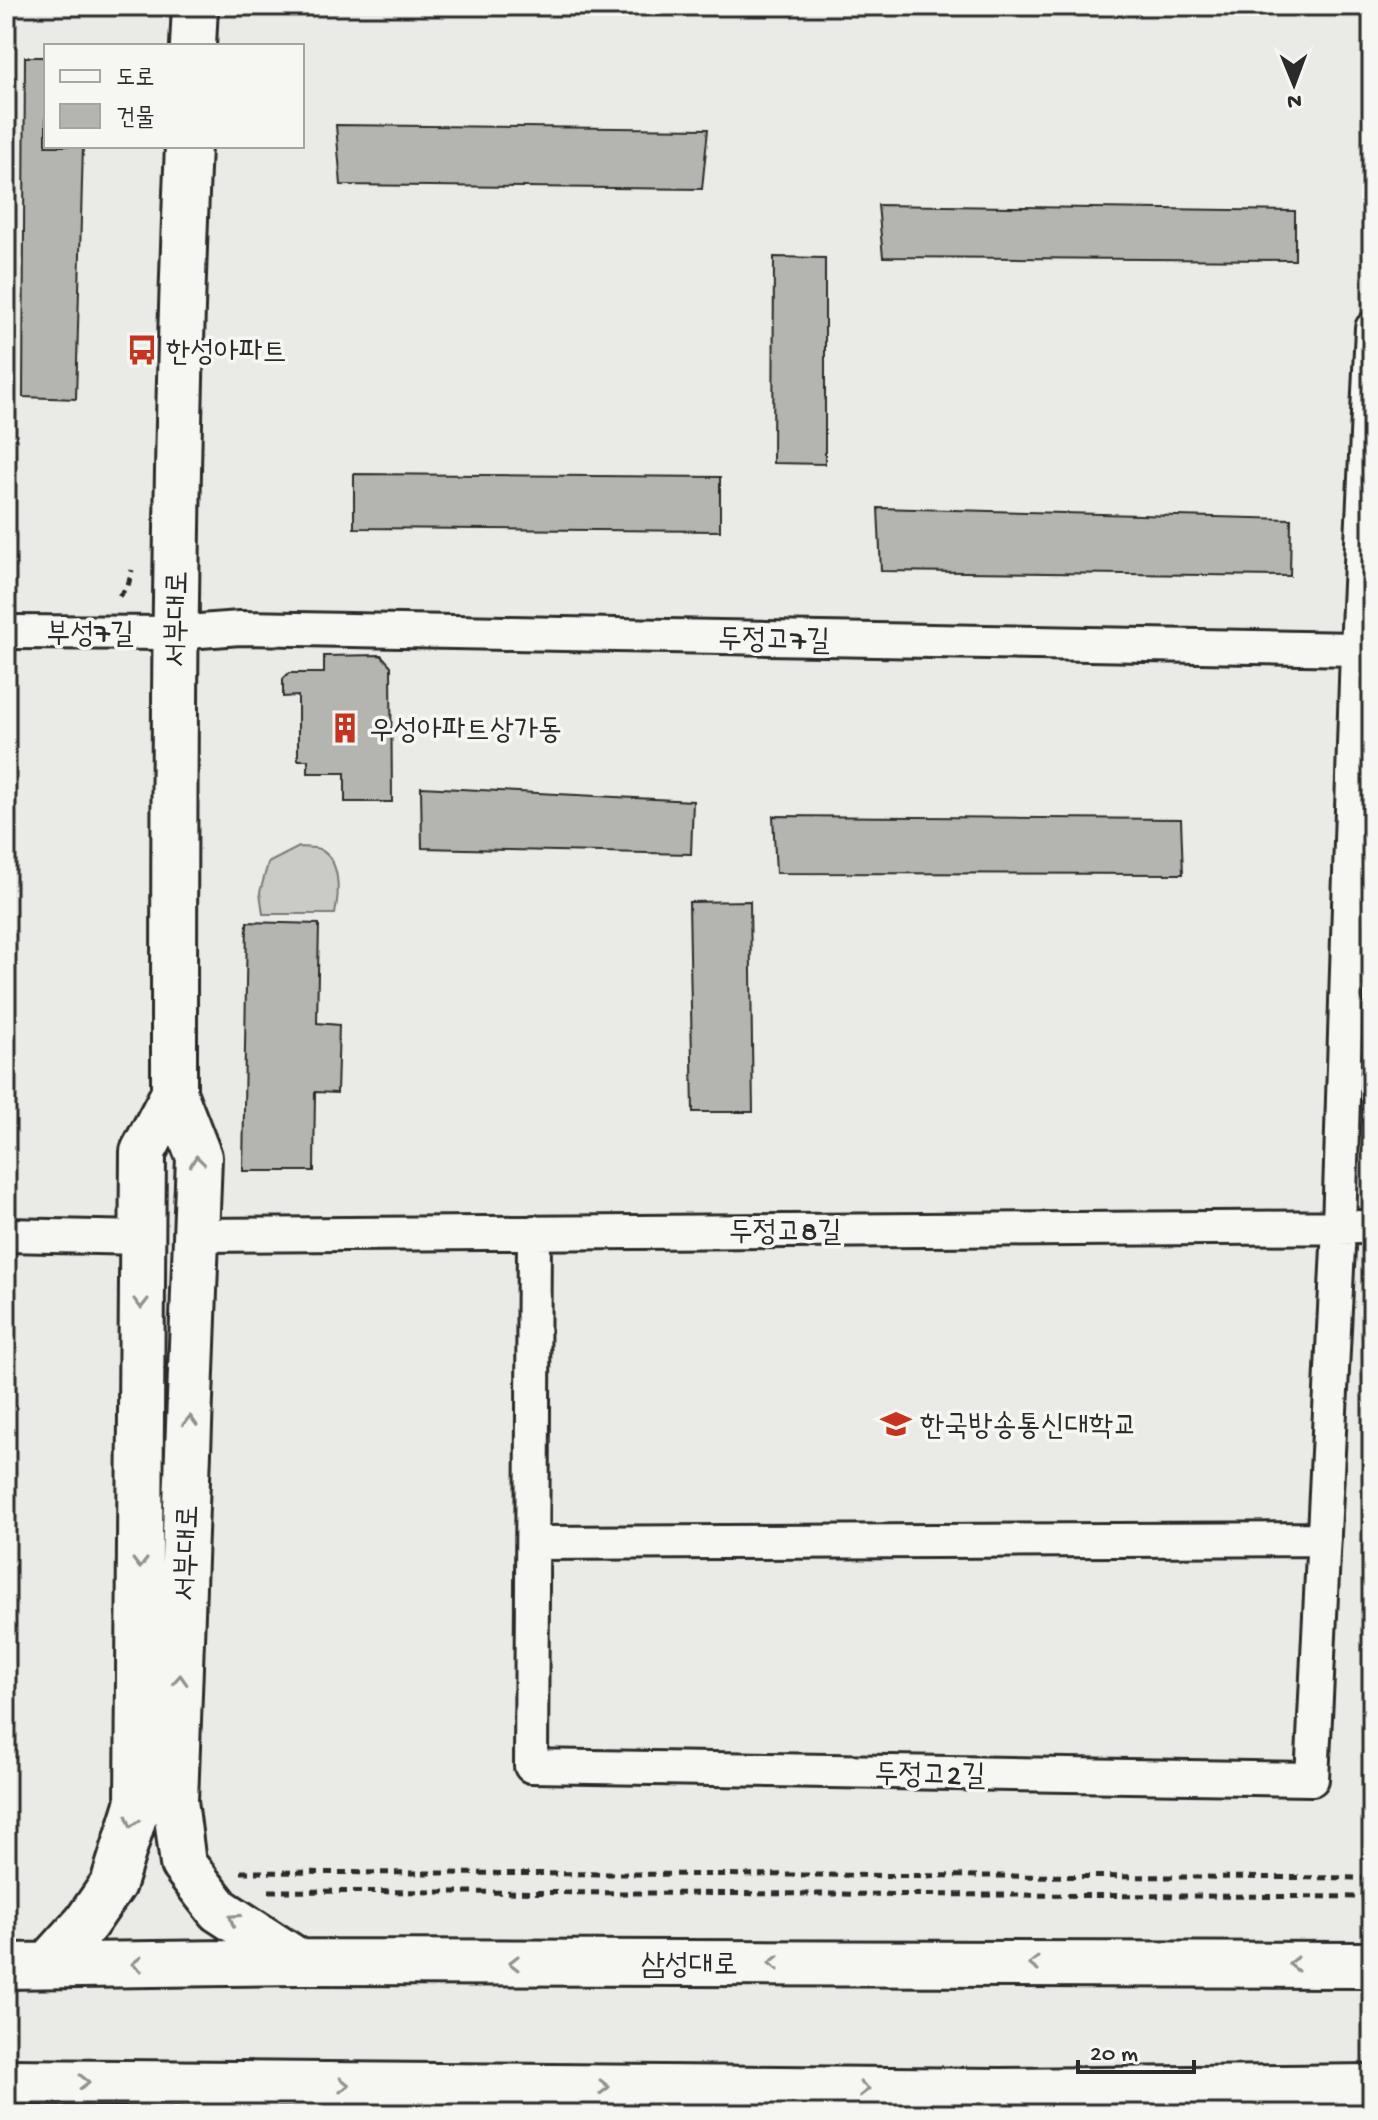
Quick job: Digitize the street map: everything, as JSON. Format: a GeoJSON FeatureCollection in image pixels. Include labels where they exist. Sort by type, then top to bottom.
{"type":"FeatureCollection","features":[{"type":"Feature","properties":{"kind":"street"},"geometry":{"type":"LineString","coordinates":[[193,44],[195,6]]}},
{"type":"Feature","properties":{"kind":"street","name":"서부대로"},"geometry":{"type":"LineString","coordinates":[[188,148],[179,361],[174,633],[174,1093],[199,1157],[175,1801],[183,1864],[219,1910],[299,1962]]}},
{"type":"Feature","properties":{"kind":"street","name":"두정고2길"},"geometry":{"type":"LineString","coordinates":[[534,1232],[531,1766],[1312,1779],[1365,646],[1372,328]]}},
{"type":"Feature","properties":{"kind":"street","name":"두정고7길"},"geometry":{"type":"LineString","coordinates":[[174,633],[256,628],[1365,646]]}},
{"type":"Feature","properties":{"kind":"street","name":"부성7길"},"geometry":{"type":"LineString","coordinates":[[6,632],[174,633]]}},
{"type":"Feature","properties":{"kind":"street","name":"서부대로"},"geometry":{"type":"LineString","coordinates":[[27,1966],[86,1923],[113,1884],[138,1804],[143,1152],[174,1093]]}},
{"type":"Feature","properties":{"kind":"street","name":"두정고8길"},"geometry":{"type":"LineString","coordinates":[[198,1235],[1372,1227]]}},
{"type":"Feature","properties":{"kind":"street"},"geometry":{"type":"LineString","coordinates":[[6,1235],[142,1238]]}},
{"type":"Feature","properties":{"kind":"street"},"geometry":{"type":"LineString","coordinates":[[534,1543],[1324,1539]]}},
{"type":"Feature","properties":{"kind":"street","name":"삼성대로"},"geometry":{"type":"LineString","coordinates":[[27,1966],[299,1962],[1372,1965]]}},
{"type":"Feature","properties":{"kind":"street"},"geometry":{"type":"LineString","coordinates":[[6,2082],[1000,2091],[1372,2087]]}},
{"type":"Feature","properties":{"kind":"street"},"geometry":{"type":"LineString","coordinates":[[1000,2091],[1042,2114]]}},
{"type":"Feature","properties":{"kind":"path"},"geometry":{"type":"LineString","coordinates":[[112,604],[128,586],[135,558]]}},
{"type":"Feature","properties":{"kind":"path"},"geometry":{"type":"LineString","coordinates":[[237,1872],[1372,1878]]}},
{"type":"Feature","properties":{"kind":"shaded area"},"geometry":{"type":"Polygon","coordinates":[[[299,847],[319,849],[332,861],[338,888],[335,914],[263,914],[260,892],[268,863],[299,847]]]}},
{"type":"Feature","properties":{"kind":"building"},"geometry":{"type":"Polygon","coordinates":[[[25,57],[44,57],[44,148],[83,148],[76,399],[23,397],[25,57]]]}},
{"type":"Feature","properties":{"kind":"building"},"geometry":{"type":"Polygon","coordinates":[[[336,125],[708,129],[702,189],[341,185],[336,125]]]}},
{"type":"Feature","properties":{"kind":"building"},"geometry":{"type":"Polygon","coordinates":[[[878,205],[1295,211],[1295,260],[883,257],[878,205]]]}},
{"type":"Feature","properties":{"kind":"building"},"geometry":{"type":"Polygon","coordinates":[[[774,257],[825,258],[825,464],[773,463],[774,257]]]}},
{"type":"Feature","properties":{"kind":"building"},"geometry":{"type":"Polygon","coordinates":[[[354,474],[720,477],[720,531],[354,528],[354,474]]]}},
{"type":"Feature","properties":{"kind":"building"},"geometry":{"type":"Polygon","coordinates":[[[878,508],[1291,519],[1290,576],[881,571],[878,508]]]}},
{"type":"Feature","properties":{"kind":"building","name":"우성아파트상가동"},"geometry":{"type":"Polygon","coordinates":[[[381,655],[391,666],[392,802],[345,802],[345,773],[308,773],[308,760],[298,760],[298,696],[283,697],[283,679],[289,673],[324,673],[324,656],[381,655]]]}},
{"type":"Feature","properties":{"kind":"building"},"geometry":{"type":"Polygon","coordinates":[[[421,787],[693,801],[691,854],[422,848],[421,787]]]}},
{"type":"Feature","properties":{"kind":"building"},"geometry":{"type":"Polygon","coordinates":[[[773,816],[1181,819],[1183,874],[776,873],[773,816]]]}},
{"type":"Feature","properties":{"kind":"building"},"geometry":{"type":"Polygon","coordinates":[[[750,901],[753,1112],[693,1112],[689,902],[750,901]]]}},
{"type":"Feature","properties":{"kind":"building"},"geometry":{"type":"Polygon","coordinates":[[[247,922],[319,924],[317,1023],[339,1025],[337,1093],[315,1092],[314,1171],[243,1171],[247,922]]]}},
{"type":"Feature","properties":{"kind":"place","name":"한성아파트"},"geometry":{"type":"Point","coordinates":[142,350]}},
{"type":"Feature","properties":{"kind":"place","name":"우성아파트상가동"},"geometry":{"type":"Point","coordinates":[345,728]}},
{"type":"Feature","properties":{"kind":"place","name":"한국방송통신대학교"},"geometry":{"type":"Point","coordinates":[896,1424]}}]}
